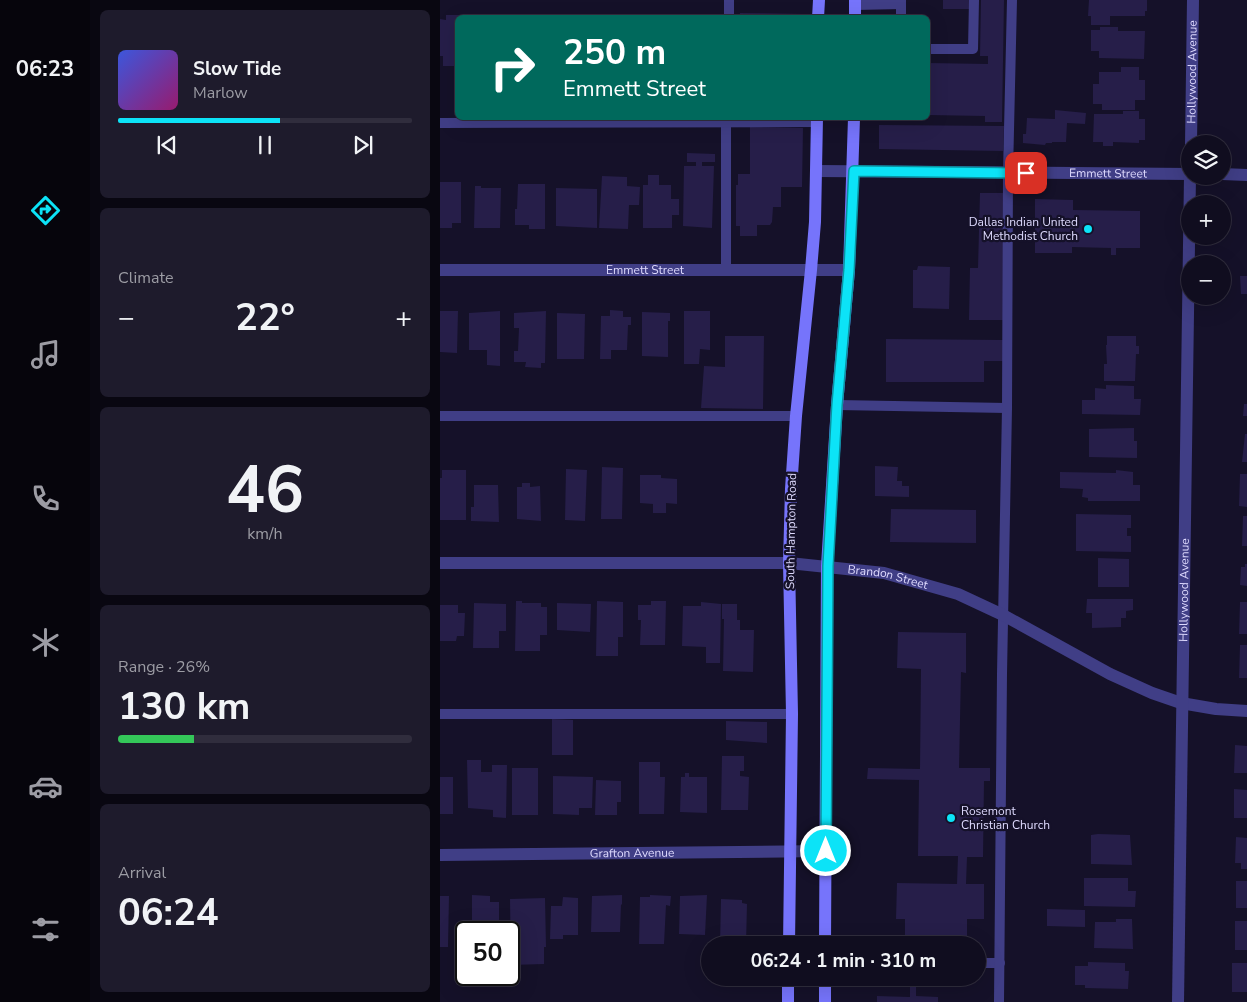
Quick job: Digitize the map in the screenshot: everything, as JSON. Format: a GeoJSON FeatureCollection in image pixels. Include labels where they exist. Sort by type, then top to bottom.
{"type":"FeatureCollection","features":[{"type":"Feature","properties":{"kind":"main road"},"geometry":{"type":"LineString","coordinates":[[818,15],[819,0]]}},
{"type":"Feature","properties":{"kind":"main road","name":"South Hampton Road"},"geometry":{"type":"LineString","coordinates":[[789,936],[792,714],[789,563],[791,489],[796,416],[811,270],[817,120]]}},
{"type":"Feature","properties":{"kind":"main road"},"geometry":{"type":"LineString","coordinates":[[825,936],[828,566],[837,405],[849,270],[854,171],[854,120]]}},
{"type":"Feature","properties":{"kind":"main road"},"geometry":{"type":"LineString","coordinates":[[788,986],[788,1002]]}},
{"type":"Feature","properties":{"kind":"main road"},"geometry":{"type":"LineString","coordinates":[[825,986],[825,1002]]}},
{"type":"Feature","properties":{"kind":"street","name":"Hollywood Avenue"},"geometry":{"type":"LineString","coordinates":[[1191,135],[1193,0]]}},
{"type":"Feature","properties":{"kind":"street","name":"Emmett Street"},"geometry":{"type":"LineString","coordinates":[[816,171],[1181,175]]}},
{"type":"Feature","properties":{"kind":"street"},"geometry":{"type":"LineString","coordinates":[[1231,174],[1247,175]]}},
{"type":"Feature","properties":{"kind":"street","name":"Hollywood Avenue"},"geometry":{"type":"LineString","coordinates":[[1178,1002],[1190,185]]}},
{"type":"Feature","properties":{"kind":"street","name":"Emmett Street"},"geometry":{"type":"LineString","coordinates":[[440,270],[849,270]]}},
{"type":"Feature","properties":{"kind":"street","name":"Brandon Street"},"geometry":{"type":"LineString","coordinates":[[440,563],[789,563],[884,573],[958,594],[1004,615],[1110,674],[1152,693],[1181,703],[1216,709],[1247,711]]}},
{"type":"Feature","properties":{"kind":"street","name":"Grafton Avenue"},"geometry":{"type":"LineString","coordinates":[[440,855],[826,851]]}},
{"type":"Feature","properties":{"kind":"lane"},"geometry":{"type":"LineString","coordinates":[[729,0],[729,15]]}},
{"type":"Feature","properties":{"kind":"lane"},"geometry":{"type":"LineString","coordinates":[[930,49],[973,50],[974,0]]}},
{"type":"Feature","properties":{"kind":"lane"},"geometry":{"type":"LineString","coordinates":[[999,1002],[1007,408],[1008,173],[1012,0]]}},
{"type":"Feature","properties":{"kind":"lane"},"geometry":{"type":"LineString","coordinates":[[855,8],[901,2],[902,15]]}},
{"type":"Feature","properties":{"kind":"lane"},"geometry":{"type":"LineString","coordinates":[[726,269],[729,120]]}},
{"type":"Feature","properties":{"kind":"lane"},"geometry":{"type":"LineString","coordinates":[[440,123],[817,120]]}},
{"type":"Feature","properties":{"kind":"lane"},"geometry":{"type":"LineString","coordinates":[[837,405],[1007,408]]}},
{"type":"Feature","properties":{"kind":"lane"},"geometry":{"type":"LineString","coordinates":[[440,416],[796,416]]}},
{"type":"Feature","properties":{"kind":"lane"},"geometry":{"type":"LineString","coordinates":[[440,714],[792,714]]}},
{"type":"Feature","properties":{"kind":"lane"},"geometry":{"type":"LineString","coordinates":[[986,963],[1000,963]]}},
{"type":"Feature","properties":{"kind":"building"},"geometry":{"type":"Polygon","coordinates":[[[943,0],[969,0],[969,9],[943,9],[943,0]]]}},
{"type":"Feature","properties":{"kind":"building"},"geometry":{"type":"Polygon","coordinates":[[[981,0],[1004,0],[1002,122],[985,122],[985,116],[930,115],[930,63],[988,64],[988,56],[980,56],[981,0]]]}},
{"type":"Feature","properties":{"kind":"building"},"geometry":{"type":"Polygon","coordinates":[[[1089,0],[1147,0],[1147,11],[1145,11],[1145,16],[1110,16],[1110,25],[1091,25],[1091,16],[1088,16],[1089,0]]]}},
{"type":"Feature","properties":{"kind":"building"},"geometry":{"type":"Polygon","coordinates":[[[740,13],[805,14],[805,15],[740,15],[740,13]]]}},
{"type":"Feature","properties":{"kind":"building"},"geometry":{"type":"Polygon","coordinates":[[[446,15],[455,15],[455,66],[443,66],[443,56],[440,56],[440,19],[446,20],[446,15]]]}},
{"type":"Feature","properties":{"kind":"building"},"geometry":{"type":"Polygon","coordinates":[[[1100,27],[1118,27],[1118,31],[1145,31],[1144,59],[1099,58],[1099,51],[1091,51],[1091,30],[1100,30],[1100,27]]]}},
{"type":"Feature","properties":{"kind":"building"},"geometry":{"type":"Polygon","coordinates":[[[1121,67],[1139,67],[1139,80],[1145,80],[1145,100],[1135,100],[1135,110],[1102,110],[1102,104],[1093,104],[1093,84],[1099,84],[1099,72],[1121,72],[1121,67]]]}},
{"type":"Feature","properties":{"kind":"building"},"geometry":{"type":"Polygon","coordinates":[[[1055,110],[1086,113],[1085,124],[1067,123],[1066,142],[1052,142],[1045,145],[1023,143],[1023,134],[1026,134],[1027,118],[1055,119],[1055,110]]]}},
{"type":"Feature","properties":{"kind":"building"},"geometry":{"type":"Polygon","coordinates":[[[1123,111],[1139,111],[1139,119],[1145,119],[1145,140],[1139,140],[1139,143],[1113,142],[1113,146],[1103,146],[1103,142],[1093,142],[1094,114],[1123,114],[1123,111]]]}},
{"type":"Feature","properties":{"kind":"building"},"geometry":{"type":"Polygon","coordinates":[[[879,125],[1004,126],[1003,151],[879,149],[879,125]]]}},
{"type":"Feature","properties":{"kind":"building"},"geometry":{"type":"Polygon","coordinates":[[[750,127],[803,128],[802,187],[781,187],[781,207],[773,207],[770,225],[757,225],[757,236],[740,236],[740,226],[736,226],[736,185],[738,185],[738,174],[750,174],[750,127]]]}},
{"type":"Feature","properties":{"kind":"building"},"geometry":{"type":"Polygon","coordinates":[[[687,153],[715,154],[715,162],[702,162],[702,166],[714,166],[712,228],[683,226],[684,166],[696,166],[696,162],[687,162],[687,153]]]}},
{"type":"Feature","properties":{"kind":"building"},"geometry":{"type":"Polygon","coordinates":[[[648,175],[659,175],[659,185],[671,185],[671,199],[679,199],[679,215],[672,215],[672,228],[643,228],[643,185],[648,185],[648,175]]]}},
{"type":"Feature","properties":{"kind":"building"},"geometry":{"type":"Polygon","coordinates":[[[602,176],[627,177],[627,186],[640,187],[639,205],[629,205],[628,229],[599,228],[602,176]]]}},
{"type":"Feature","properties":{"kind":"building"},"geometry":{"type":"Polygon","coordinates":[[[440,182],[461,182],[461,223],[452,223],[452,228],[440,228],[440,182]]]}},
{"type":"Feature","properties":{"kind":"building"},"geometry":{"type":"Polygon","coordinates":[[[518,184],[545,184],[545,229],[529,229],[529,225],[515,225],[518,184]]]}},
{"type":"Feature","properties":{"kind":"building"},"geometry":{"type":"Polygon","coordinates":[[[475,186],[481,186],[481,188],[501,188],[500,228],[474,228],[475,186]]]}},
{"type":"Feature","properties":{"kind":"building"},"geometry":{"type":"Polygon","coordinates":[[[556,188],[597,189],[597,228],[556,226],[556,188]]]}},
{"type":"Feature","properties":{"kind":"building"},"geometry":{"type":"Polygon","coordinates":[[[980,193],[1005,193],[1003,320],[969,320],[970,268],[978,268],[980,193]]]}},
{"type":"Feature","properties":{"kind":"building","name":"Dallas Indian United Methodist Church"},"geometry":{"type":"Polygon","coordinates":[[[1035,199],[1073,200],[1073,210],[1140,211],[1140,248],[1116,248],[1116,255],[1111,255],[1111,248],[1072,247],[1072,253],[1035,253],[1035,199]]]}},
{"type":"Feature","properties":{"kind":"building"},"geometry":{"type":"Polygon","coordinates":[[[918,266],[950,267],[949,309],[913,308],[913,270],[917,270],[918,266]]]}},
{"type":"Feature","properties":{"kind":"building"},"geometry":{"type":"Polygon","coordinates":[[[1240,276],[1247,276],[1247,294],[1241,294],[1240,276]]]}},
{"type":"Feature","properties":{"kind":"building"},"geometry":{"type":"Polygon","coordinates":[[[610,310],[623,311],[623,317],[631,317],[631,325],[628,325],[627,350],[611,350],[611,359],[600,359],[601,316],[610,316],[610,310]]]}},
{"type":"Feature","properties":{"kind":"building"},"geometry":{"type":"Polygon","coordinates":[[[440,311],[458,311],[457,353],[440,352],[440,311]]]}},
{"type":"Feature","properties":{"kind":"building"},"geometry":{"type":"Polygon","coordinates":[[[500,311],[500,366],[487,365],[487,350],[469,350],[469,313],[500,311]]]}},
{"type":"Feature","properties":{"kind":"building"},"geometry":{"type":"Polygon","coordinates":[[[546,311],[545,363],[541,363],[541,368],[525,367],[526,362],[514,362],[514,351],[518,351],[519,328],[514,328],[514,313],[546,311]]]}},
{"type":"Feature","properties":{"kind":"building"},"geometry":{"type":"Polygon","coordinates":[[[684,311],[710,311],[710,350],[700,349],[699,364],[684,364],[684,311]]]}},
{"type":"Feature","properties":{"kind":"building"},"geometry":{"type":"Polygon","coordinates":[[[642,312],[670,313],[670,321],[668,321],[668,357],[642,356],[642,312]]]}},
{"type":"Feature","properties":{"kind":"building"},"geometry":{"type":"Polygon","coordinates":[[[557,313],[585,314],[584,359],[557,359],[557,313]]]}},
{"type":"Feature","properties":{"kind":"building"},"geometry":{"type":"Polygon","coordinates":[[[725,336],[764,336],[763,409],[701,408],[704,366],[725,367],[725,336]]]}},
{"type":"Feature","properties":{"kind":"building"},"geometry":{"type":"Polygon","coordinates":[[[1107,336],[1136,336],[1136,346],[1139,346],[1139,354],[1136,354],[1135,381],[1104,381],[1104,364],[1107,364],[1107,336]]]}},
{"type":"Feature","properties":{"kind":"building"},"geometry":{"type":"Polygon","coordinates":[[[886,339],[1004,340],[1004,361],[984,361],[984,382],[886,382],[886,339]]]}},
{"type":"Feature","properties":{"kind":"building"},"geometry":{"type":"Polygon","coordinates":[[[1106,385],[1134,386],[1134,399],[1141,399],[1140,415],[1082,414],[1082,400],[1095,400],[1095,388],[1106,389],[1106,385]]]}},
{"type":"Feature","properties":{"kind":"building"},"geometry":{"type":"Polygon","coordinates":[[[1244,404],[1247,404],[1247,416],[1243,416],[1244,404]]]}},
{"type":"Feature","properties":{"kind":"building"},"geometry":{"type":"Polygon","coordinates":[[[1134,428],[1134,441],[1137,441],[1137,458],[1089,457],[1089,429],[1134,428]]]}},
{"type":"Feature","properties":{"kind":"building"},"geometry":{"type":"Polygon","coordinates":[[[1245,434],[1247,434],[1247,462],[1242,462],[1245,434]]]}},
{"type":"Feature","properties":{"kind":"building"},"geometry":{"type":"Polygon","coordinates":[[[875,466],[898,467],[897,481],[902,481],[902,486],[909,486],[909,497],[875,496],[875,466]]]}},
{"type":"Feature","properties":{"kind":"building"},"geometry":{"type":"Polygon","coordinates":[[[602,467],[623,468],[622,519],[601,519],[602,467]]]}},
{"type":"Feature","properties":{"kind":"building"},"geometry":{"type":"Polygon","coordinates":[[[566,469],[587,470],[585,521],[565,520],[566,469]]]}},
{"type":"Feature","properties":{"kind":"building"},"geometry":{"type":"Polygon","coordinates":[[[442,470],[466,470],[466,520],[440,520],[440,478],[442,478],[442,470]]]}},
{"type":"Feature","properties":{"kind":"building"},"geometry":{"type":"Polygon","coordinates":[[[1116,470],[1133,472],[1133,485],[1140,485],[1140,501],[1088,501],[1088,498],[1082,497],[1083,489],[1060,488],[1060,472],[1116,473],[1116,470]]]}},
{"type":"Feature","properties":{"kind":"building"},"geometry":{"type":"Polygon","coordinates":[[[1240,474],[1247,474],[1247,507],[1239,506],[1240,474]]]}},
{"type":"Feature","properties":{"kind":"building"},"geometry":{"type":"Polygon","coordinates":[[[640,475],[661,475],[661,478],[677,479],[677,504],[666,503],[666,513],[653,513],[653,504],[640,503],[640,475]]]}},
{"type":"Feature","properties":{"kind":"building"},"geometry":{"type":"Polygon","coordinates":[[[522,483],[530,483],[530,487],[540,486],[541,521],[517,519],[517,487],[522,487],[522,483]]]}},
{"type":"Feature","properties":{"kind":"building"},"geometry":{"type":"Polygon","coordinates":[[[474,485],[498,485],[499,522],[471,521],[471,507],[474,507],[474,485]]]}},
{"type":"Feature","properties":{"kind":"building"},"geometry":{"type":"Polygon","coordinates":[[[891,509],[976,510],[976,543],[890,542],[891,509]]]}},
{"type":"Feature","properties":{"kind":"building"},"geometry":{"type":"Polygon","coordinates":[[[1076,514],[1131,515],[1131,528],[1127,528],[1127,536],[1131,536],[1131,552],[1076,551],[1076,514]]]}},
{"type":"Feature","properties":{"kind":"building"},"geometry":{"type":"Polygon","coordinates":[[[1243,516],[1247,516],[1247,546],[1242,546],[1243,516]]]}},
{"type":"Feature","properties":{"kind":"building"},"geometry":{"type":"Polygon","coordinates":[[[1098,558],[1129,559],[1129,587],[1098,587],[1098,558]]]}},
{"type":"Feature","properties":{"kind":"building"},"geometry":{"type":"Polygon","coordinates":[[[1245,564],[1247,564],[1247,586],[1240,585],[1241,567],[1245,567],[1245,564]]]}},
{"type":"Feature","properties":{"kind":"building"},"geometry":{"type":"Polygon","coordinates":[[[1087,599],[1133,599],[1133,610],[1126,611],[1126,618],[1121,618],[1121,627],[1092,628],[1092,613],[1086,613],[1087,599]]]}},
{"type":"Feature","properties":{"kind":"building"},"geometry":{"type":"Polygon","coordinates":[[[516,601],[522,601],[522,603],[541,603],[541,607],[547,607],[547,635],[540,635],[540,651],[515,651],[516,601]]]}},
{"type":"Feature","properties":{"kind":"building"},"geometry":{"type":"Polygon","coordinates":[[[597,601],[623,602],[623,637],[618,637],[618,656],[596,656],[597,601]]]}},
{"type":"Feature","properties":{"kind":"building"},"geometry":{"type":"Polygon","coordinates":[[[651,601],[666,601],[665,645],[640,645],[641,620],[638,620],[638,605],[651,605],[651,601]]]}},
{"type":"Feature","properties":{"kind":"building"},"geometry":{"type":"Polygon","coordinates":[[[701,602],[721,604],[720,663],[706,663],[706,647],[682,646],[683,606],[701,606],[701,602]]]}},
{"type":"Feature","properties":{"kind":"building"},"geometry":{"type":"Polygon","coordinates":[[[1240,602],[1247,602],[1247,634],[1239,634],[1240,602]]]}},
{"type":"Feature","properties":{"kind":"building"},"geometry":{"type":"Polygon","coordinates":[[[474,603],[506,604],[506,631],[499,631],[499,648],[473,648],[474,603]]]}},
{"type":"Feature","properties":{"kind":"building"},"geometry":{"type":"Polygon","coordinates":[[[557,603],[591,604],[590,632],[557,630],[557,603]]]}},
{"type":"Feature","properties":{"kind":"building"},"geometry":{"type":"Polygon","coordinates":[[[722,604],[737,604],[737,620],[740,620],[740,630],[754,630],[753,672],[723,671],[724,619],[722,619],[722,604]]]}},
{"type":"Feature","properties":{"kind":"building"},"geometry":{"type":"Polygon","coordinates":[[[440,605],[458,605],[458,613],[465,613],[464,636],[457,636],[456,641],[440,641],[440,605]]]}},
{"type":"Feature","properties":{"kind":"building","name":"Rosemont Christian Church"},"geometry":{"type":"Polygon","coordinates":[[[898,632],[966,633],[966,673],[961,672],[959,768],[990,768],[990,781],[984,781],[983,857],[967,857],[966,884],[984,884],[984,919],[967,919],[967,936],[905,935],[905,919],[896,919],[897,883],[957,884],[958,856],[918,856],[919,780],[867,779],[868,768],[920,769],[921,669],[897,668],[898,632]]]}},
{"type":"Feature","properties":{"kind":"building"},"geometry":{"type":"Polygon","coordinates":[[[1240,645],[1247,645],[1247,678],[1239,678],[1240,645]]]}},
{"type":"Feature","properties":{"kind":"building"},"geometry":{"type":"Polygon","coordinates":[[[552,719],[573,720],[573,755],[552,755],[552,719]]]}},
{"type":"Feature","properties":{"kind":"building"},"geometry":{"type":"Polygon","coordinates":[[[726,721],[767,722],[767,743],[726,740],[726,721]]]}},
{"type":"Feature","properties":{"kind":"building"},"geometry":{"type":"Polygon","coordinates":[[[1235,745],[1247,746],[1247,773],[1234,773],[1235,745]]]}},
{"type":"Feature","properties":{"kind":"building"},"geometry":{"type":"Polygon","coordinates":[[[722,756],[744,756],[744,771],[740,771],[740,776],[749,777],[748,810],[721,810],[722,756]]]}},
{"type":"Feature","properties":{"kind":"building"},"geometry":{"type":"Polygon","coordinates":[[[467,760],[481,760],[481,772],[492,772],[492,765],[507,765],[506,818],[493,817],[493,810],[468,808],[467,760]]]}},
{"type":"Feature","properties":{"kind":"building"},"geometry":{"type":"Polygon","coordinates":[[[639,762],[660,762],[660,777],[665,777],[664,814],[639,814],[639,762]]]}},
{"type":"Feature","properties":{"kind":"building"},"geometry":{"type":"Polygon","coordinates":[[[512,768],[538,768],[538,815],[512,815],[512,768]]]}},
{"type":"Feature","properties":{"kind":"building"},"geometry":{"type":"Polygon","coordinates":[[[685,773],[689,773],[689,777],[707,777],[707,813],[680,812],[681,777],[685,777],[685,773]]]}},
{"type":"Feature","properties":{"kind":"building"},"geometry":{"type":"Polygon","coordinates":[[[553,776],[593,777],[592,808],[579,808],[579,815],[553,814],[553,776]]]}},
{"type":"Feature","properties":{"kind":"building"},"geometry":{"type":"Polygon","coordinates":[[[440,777],[453,777],[453,814],[440,814],[440,777]]]}},
{"type":"Feature","properties":{"kind":"building"},"geometry":{"type":"Polygon","coordinates":[[[596,780],[621,781],[621,802],[617,802],[617,815],[595,815],[596,780]]]}},
{"type":"Feature","properties":{"kind":"building"},"geometry":{"type":"Polygon","coordinates":[[[1234,789],[1247,790],[1247,818],[1234,818],[1234,789]]]}},
{"type":"Feature","properties":{"kind":"building"},"geometry":{"type":"Polygon","coordinates":[[[1091,835],[1130,835],[1132,865],[1091,864],[1091,835]]]}},
{"type":"Feature","properties":{"kind":"building"},"geometry":{"type":"Polygon","coordinates":[[[1236,837],[1247,838],[1247,869],[1241,869],[1241,863],[1235,863],[1236,837]]]}},
{"type":"Feature","properties":{"kind":"building"},"geometry":{"type":"Polygon","coordinates":[[[1084,878],[1128,878],[1128,891],[1136,891],[1135,907],[1084,906],[1084,878]]]}},
{"type":"Feature","properties":{"kind":"building"},"geometry":{"type":"Polygon","coordinates":[[[1236,881],[1247,881],[1247,908],[1236,908],[1236,881]]]}},
{"type":"Feature","properties":{"kind":"building"},"geometry":{"type":"Polygon","coordinates":[[[472,895],[490,896],[490,902],[499,902],[499,921],[472,921],[472,895]]]}},
{"type":"Feature","properties":{"kind":"building"},"geometry":{"type":"Polygon","coordinates":[[[622,895],[620,932],[591,932],[592,896],[622,895]]]}},
{"type":"Feature","properties":{"kind":"building"},"geometry":{"type":"Polygon","coordinates":[[[650,895],[671,896],[670,906],[666,905],[664,944],[639,944],[640,897],[650,897],[650,895]]]}},
{"type":"Feature","properties":{"kind":"building"},"geometry":{"type":"Polygon","coordinates":[[[707,895],[705,935],[679,934],[680,896],[707,895]]]}},
{"type":"Feature","properties":{"kind":"building"},"geometry":{"type":"Polygon","coordinates":[[[440,896],[449,896],[448,947],[440,947],[440,896]]]}},
{"type":"Feature","properties":{"kind":"building"},"geometry":{"type":"Polygon","coordinates":[[[563,897],[578,898],[578,935],[563,935],[563,939],[550,939],[551,906],[562,906],[563,897]]]}},
{"type":"Feature","properties":{"kind":"building"},"geometry":{"type":"Polygon","coordinates":[[[545,898],[546,947],[544,947],[544,964],[520,965],[520,921],[510,921],[510,899],[545,898]]]}},
{"type":"Feature","properties":{"kind":"building"},"geometry":{"type":"Polygon","coordinates":[[[721,899],[742,900],[742,903],[747,904],[746,936],[720,936],[721,899]]]}},
{"type":"Feature","properties":{"kind":"building"},"geometry":{"type":"Polygon","coordinates":[[[1047,909],[1085,910],[1085,927],[1047,926],[1047,909]]]}},
{"type":"Feature","properties":{"kind":"building"},"geometry":{"type":"Polygon","coordinates":[[[1116,919],[1132,919],[1133,949],[1094,948],[1095,922],[1116,922],[1116,919]]]}},
{"type":"Feature","properties":{"kind":"building"},"geometry":{"type":"Polygon","coordinates":[[[1235,921],[1247,921],[1247,950],[1235,950],[1235,921]]]}},
{"type":"Feature","properties":{"kind":"building"},"geometry":{"type":"Polygon","coordinates":[[[1088,962],[1125,963],[1125,971],[1129,971],[1128,989],[1085,988],[1085,985],[1075,985],[1075,966],[1088,966],[1088,962]]]}},
{"type":"Feature","properties":{"kind":"building"},"geometry":{"type":"Polygon","coordinates":[[[1232,963],[1247,963],[1247,992],[1232,992],[1232,963]]]}},
{"type":"Feature","properties":{"kind":"building"},"geometry":{"type":"Polygon","coordinates":[[[910,986],[913,986],[916,987],[916,996],[938,997],[938,1002],[877,1002],[877,996],[910,997],[910,986]]]}},
{"type":"Feature","properties":{"kind":"place","name":"Dallas Indian United Methodist Church"},"geometry":{"type":"Point","coordinates":[1088,229]}},
{"type":"Feature","properties":{"kind":"place","name":"Rosemont Christian Church"},"geometry":{"type":"Point","coordinates":[951,818]}},
{"type":"Feature","properties":{"kind":"route"},"geometry":{"type":"LineString","coordinates":[[826,851],[828,566],[837,405],[849,270],[854,171],[1026,173]]}}]}
